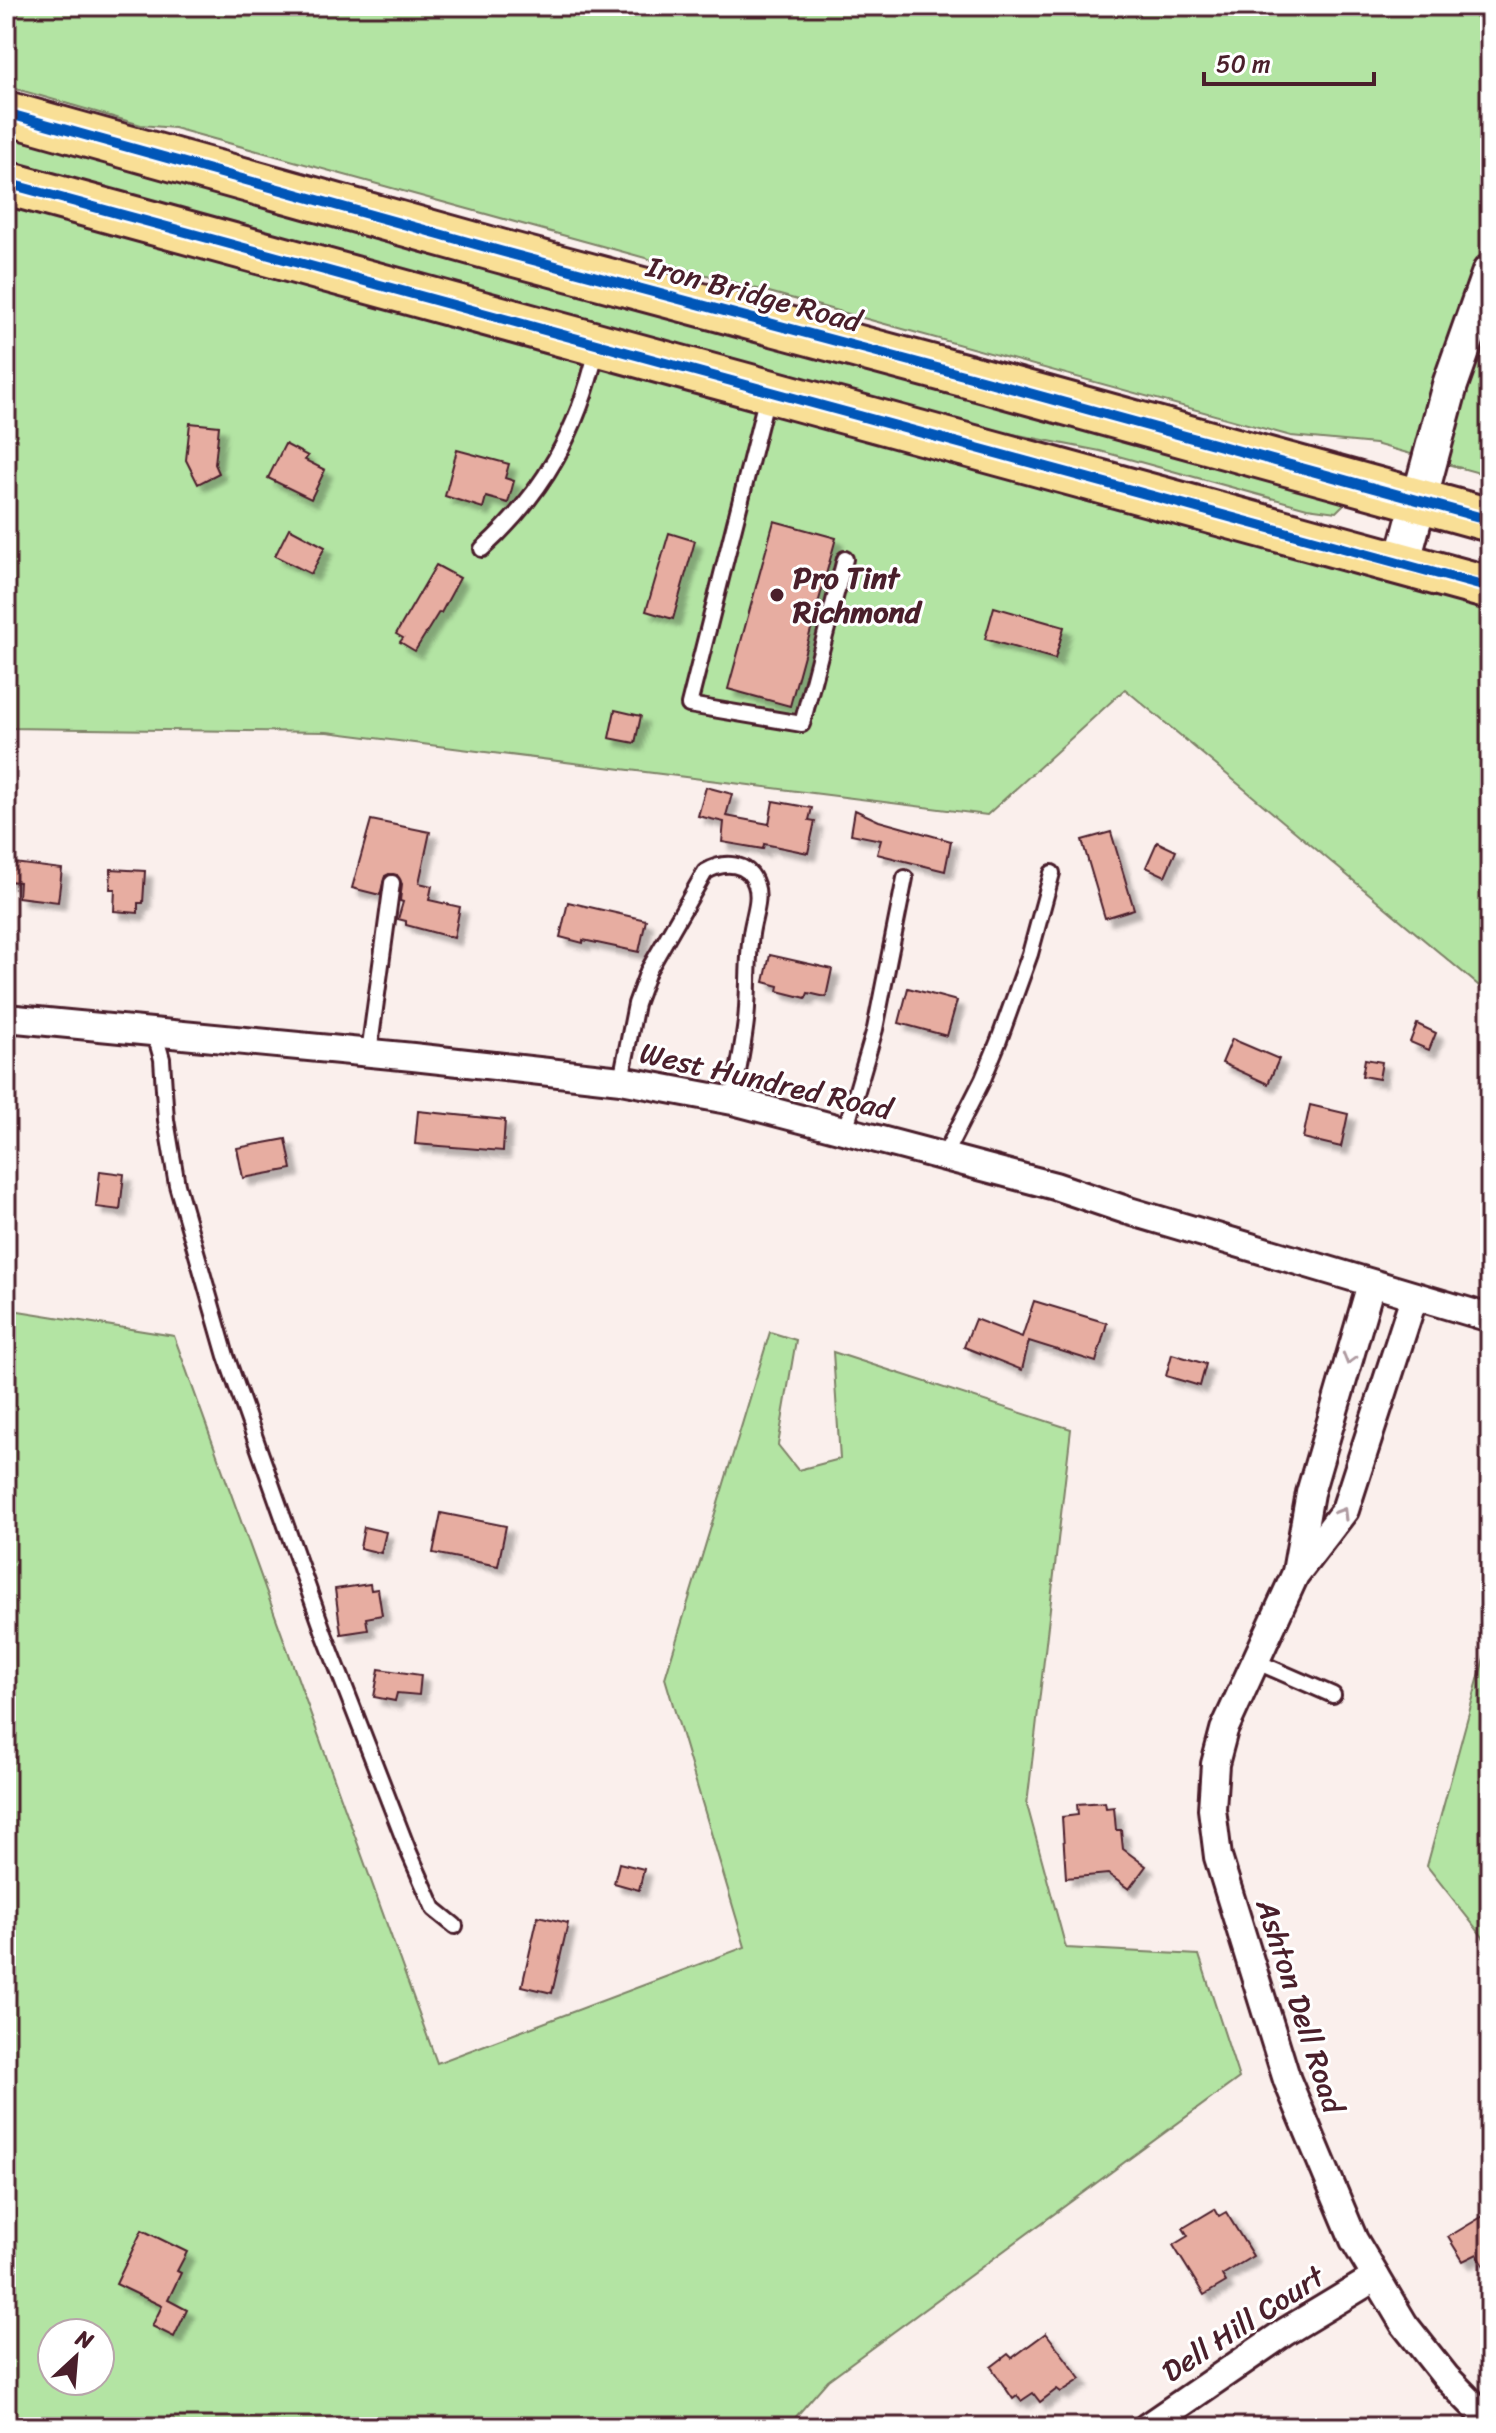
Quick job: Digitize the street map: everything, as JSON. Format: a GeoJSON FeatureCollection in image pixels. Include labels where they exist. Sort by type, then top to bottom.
{"type":"FeatureCollection","features":[{"type":"Feature","properties":{"kind":"main road","name":"Iron Bridge Road"},"geometry":{"type":"LineString","coordinates":[[6,113],[485,247],[1490,520]]}},
{"type":"Feature","properties":{"kind":"main road"},"geometry":{"type":"LineString","coordinates":[[6,183],[1490,588]]}},
{"type":"Feature","properties":{"kind":"street"},"geometry":{"type":"LineString","coordinates":[[1402,564],[1450,385],[1490,272]]}},
{"type":"Feature","properties":{"kind":"street","name":"West Hundred Road"},"geometry":{"type":"LineString","coordinates":[[6,1018],[621,1080],[733,1101],[1053,1185],[1490,1318]]}},
{"type":"Feature","properties":{"kind":"street","name":"Ashton Dell Road"},"geometry":{"type":"LineString","coordinates":[[1295,1575],[1310,1493],[1371,1284]]}},
{"type":"Feature","properties":{"kind":"street","name":"Ashton Dell Road"},"geometry":{"type":"LineString","coordinates":[[1414,1297],[1345,1510],[1295,1575],[1224,1730],[1215,1764],[1212,1809],[1218,1857],[1287,2080],[1341,2212],[1404,2324],[1446,2377],[1490,2422]]}},
{"type":"Feature","properties":{"kind":"street","name":"Dell Hill Court"},"geometry":{"type":"LineString","coordinates":[[1147,2427],[1285,2332],[1376,2277]]}},
{"type":"Feature","properties":{"kind":"lane"},"geometry":{"type":"LineString","coordinates":[[482,549],[511,523],[557,458],[586,386],[598,346]]}},
{"type":"Feature","properties":{"kind":"lane"},"geometry":{"type":"LineString","coordinates":[[768,392],[689,705],[802,724],[845,559]]}},
{"type":"Feature","properties":{"kind":"lane"},"geometry":{"type":"LineString","coordinates":[[621,1080],[636,1004],[648,971],[705,872],[716,865],[731,863],[753,877],[758,899],[751,934],[746,1021],[733,1101]]}},
{"type":"Feature","properties":{"kind":"lane"},"geometry":{"type":"LineString","coordinates":[[944,1156],[999,1040],[1030,954],[1052,873]]}},
{"type":"Feature","properties":{"kind":"lane"},"geometry":{"type":"LineString","coordinates":[[845,1131],[875,1029],[905,878]]}},
{"type":"Feature","properties":{"kind":"lane"},"geometry":{"type":"LineString","coordinates":[[369,1053],[392,883]]}},
{"type":"Feature","properties":{"kind":"lane"},"geometry":{"type":"LineString","coordinates":[[151,1034],[162,1059],[166,1120],[177,1185],[226,1356],[325,1636],[408,1850],[434,1909],[455,1926]]}},
{"type":"Feature","properties":{"kind":"lane"},"geometry":{"type":"LineString","coordinates":[[1255,1661],[1333,1695]]}},
{"type":"Feature","properties":{"kind":"green space"},"geometry":{"type":"Polygon","coordinates":[[[6,6],[1490,6],[1490,476],[1375,444],[1291,436],[174,128],[141,125],[6,86],[6,6]]]}},
{"type":"Feature","properties":{"kind":"green space"},"geometry":{"type":"Polygon","coordinates":[[[6,121],[1344,498],[1344,504],[1336,512],[1307,508],[1100,451],[941,420],[6,166],[6,121]]]}},
{"type":"Feature","properties":{"kind":"green space"},"geometry":{"type":"Polygon","coordinates":[[[6,186],[1490,589],[1490,995],[1125,689],[987,815],[327,732],[6,728],[6,186]]]}},
{"type":"Feature","properties":{"kind":"green space"},"geometry":{"type":"Polygon","coordinates":[[[6,1309],[174,1336],[437,2063],[745,1947],[665,1678],[770,1332],[796,1340],[778,1445],[798,1470],[840,1459],[833,1352],[1071,1429],[1027,1805],[1066,1948],[1199,1955],[1239,2078],[828,2380],[787,2427],[6,2427],[6,1309]]]}},
{"type":"Feature","properties":{"kind":"green space"},"geometry":{"type":"Polygon","coordinates":[[[1490,1636],[1490,1946],[1427,1866],[1490,1636]]]}},
{"type":"Feature","properties":{"kind":"building"},"geometry":{"type":"Polygon","coordinates":[[[190,423],[219,426],[215,464],[219,473],[198,484],[186,460],[190,423]]]}},
{"type":"Feature","properties":{"kind":"building"},"geometry":{"type":"Polygon","coordinates":[[[285,444],[308,456],[305,460],[325,470],[311,499],[268,478],[285,444]]]}},
{"type":"Feature","properties":{"kind":"building"},"geometry":{"type":"Polygon","coordinates":[[[457,450],[509,464],[505,478],[514,481],[508,503],[486,497],[483,508],[445,496],[457,450]]]}},
{"type":"Feature","properties":{"kind":"building"},"geometry":{"type":"Polygon","coordinates":[[[774,521],[836,538],[790,706],[728,689],[774,521]]]}},
{"type":"Feature","properties":{"kind":"building"},"geometry":{"type":"Polygon","coordinates":[[[289,528],[325,547],[311,574],[275,556],[289,528]]]}},
{"type":"Feature","properties":{"kind":"building"},"geometry":{"type":"Polygon","coordinates":[[[669,533],[695,541],[673,619],[646,611],[669,533]]]}},
{"type":"Feature","properties":{"kind":"building"},"geometry":{"type":"Polygon","coordinates":[[[436,565],[460,578],[415,651],[400,642],[403,638],[396,634],[436,565]]]}},
{"type":"Feature","properties":{"kind":"building"},"geometry":{"type":"Polygon","coordinates":[[[994,607],[1064,627],[1055,659],[985,639],[994,607]]]}},
{"type":"Feature","properties":{"kind":"building"},"geometry":{"type":"Polygon","coordinates":[[[615,710],[641,716],[635,743],[609,738],[615,710]]]}},
{"type":"Feature","properties":{"kind":"building"},"geometry":{"type":"Polygon","coordinates":[[[706,787],[732,794],[726,816],[769,824],[773,801],[812,808],[809,820],[815,821],[808,853],[764,844],[763,849],[722,842],[724,822],[698,816],[706,787]]]}},
{"type":"Feature","properties":{"kind":"building"},"geometry":{"type":"Polygon","coordinates":[[[855,810],[879,821],[951,841],[945,871],[877,854],[881,840],[851,834],[855,810]]]}},
{"type":"Feature","properties":{"kind":"building"},"geometry":{"type":"Polygon","coordinates":[[[371,820],[430,832],[419,883],[432,886],[429,900],[460,907],[454,938],[406,925],[406,921],[398,919],[403,902],[400,901],[402,884],[397,875],[385,876],[380,895],[352,888],[371,820]]]}},
{"type":"Feature","properties":{"kind":"building"},"geometry":{"type":"Polygon","coordinates":[[[1111,832],[1134,909],[1105,918],[1082,840],[1111,832]]]}},
{"type":"Feature","properties":{"kind":"building"},"geometry":{"type":"Polygon","coordinates":[[[1157,842],[1176,851],[1165,876],[1146,867],[1157,842]]]}},
{"type":"Feature","properties":{"kind":"building"},"geometry":{"type":"Polygon","coordinates":[[[6,862],[62,869],[58,902],[18,897],[19,882],[6,881],[6,862]]]}},
{"type":"Feature","properties":{"kind":"building"},"geometry":{"type":"Polygon","coordinates":[[[111,869],[145,871],[143,903],[138,903],[138,913],[114,911],[115,889],[110,889],[111,869]]]}},
{"type":"Feature","properties":{"kind":"building"},"geometry":{"type":"Polygon","coordinates":[[[568,902],[646,920],[639,952],[560,937],[568,902]]]}},
{"type":"Feature","properties":{"kind":"building"},"geometry":{"type":"Polygon","coordinates":[[[770,955],[832,969],[826,997],[808,993],[806,998],[778,991],[779,986],[764,982],[770,955]]]}},
{"type":"Feature","properties":{"kind":"building"},"geometry":{"type":"Polygon","coordinates":[[[908,988],[957,1001],[947,1036],[899,1023],[908,988]]]}},
{"type":"Feature","properties":{"kind":"building"},"geometry":{"type":"Polygon","coordinates":[[[1417,1024],[1436,1033],[1429,1050],[1410,1042],[1417,1024]]]}},
{"type":"Feature","properties":{"kind":"building"},"geometry":{"type":"Polygon","coordinates":[[[1232,1039],[1279,1059],[1268,1084],[1222,1063],[1232,1039]]]}},
{"type":"Feature","properties":{"kind":"building"},"geometry":{"type":"Polygon","coordinates":[[[1365,1059],[1382,1062],[1379,1079],[1362,1076],[1365,1059]]]}},
{"type":"Feature","properties":{"kind":"building"},"geometry":{"type":"Polygon","coordinates":[[[1310,1105],[1348,1114],[1341,1147],[1303,1138],[1310,1105]]]}},
{"type":"Feature","properties":{"kind":"building"},"geometry":{"type":"Polygon","coordinates":[[[418,1111],[505,1120],[503,1151],[415,1144],[418,1111]]]}},
{"type":"Feature","properties":{"kind":"building"},"geometry":{"type":"Polygon","coordinates":[[[286,1139],[292,1169],[243,1178],[237,1148],[286,1139]]]}},
{"type":"Feature","properties":{"kind":"building"},"geometry":{"type":"Polygon","coordinates":[[[100,1171],[124,1174],[120,1210],[96,1207],[100,1171]]]}},
{"type":"Feature","properties":{"kind":"building"},"geometry":{"type":"Polygon","coordinates":[[[1034,1301],[1107,1323],[1096,1362],[1029,1341],[1022,1370],[964,1347],[975,1319],[1022,1337],[1034,1301]]]}},
{"type":"Feature","properties":{"kind":"building"},"geometry":{"type":"Polygon","coordinates":[[[1172,1354],[1206,1364],[1200,1386],[1166,1376],[1172,1354]]]}},
{"type":"Feature","properties":{"kind":"building"},"geometry":{"type":"Polygon","coordinates":[[[441,1513],[506,1526],[498,1566],[433,1553],[441,1513]]]}},
{"type":"Feature","properties":{"kind":"building"},"geometry":{"type":"Polygon","coordinates":[[[364,1527],[386,1532],[381,1553],[360,1548],[364,1527]]]}},
{"type":"Feature","properties":{"kind":"building"},"geometry":{"type":"Polygon","coordinates":[[[370,1584],[371,1590],[378,1589],[382,1615],[366,1618],[368,1630],[341,1634],[335,1589],[370,1584]]]}},
{"type":"Feature","properties":{"kind":"building"},"geometry":{"type":"Polygon","coordinates":[[[379,1669],[421,1675],[419,1695],[397,1693],[395,1701],[374,1697],[379,1669]]]}},
{"type":"Feature","properties":{"kind":"building"},"geometry":{"type":"Polygon","coordinates":[[[1105,1802],[1106,1808],[1114,1807],[1116,1830],[1121,1830],[1123,1849],[1146,1866],[1129,1889],[1108,1874],[1066,1878],[1062,1817],[1078,1815],[1077,1804],[1105,1802]]]}},
{"type":"Feature","properties":{"kind":"building"},"geometry":{"type":"Polygon","coordinates":[[[619,1863],[644,1869],[639,1890],[614,1883],[619,1863]]]}},
{"type":"Feature","properties":{"kind":"building"},"geometry":{"type":"Polygon","coordinates":[[[538,1916],[568,1923],[552,1993],[522,1986],[538,1916]]]}},
{"type":"Feature","properties":{"kind":"building"},"geometry":{"type":"Polygon","coordinates":[[[1215,2209],[1219,2216],[1226,2212],[1253,2256],[1222,2275],[1226,2282],[1204,2295],[1173,2245],[1188,2236],[1183,2228],[1215,2209]]]}},
{"type":"Feature","properties":{"kind":"building"},"geometry":{"type":"Polygon","coordinates":[[[1490,2212],[1490,2276],[1477,2254],[1463,2261],[1448,2237],[1490,2212]]]}},
{"type":"Feature","properties":{"kind":"building"},"geometry":{"type":"Polygon","coordinates":[[[142,2230],[187,2252],[168,2300],[187,2310],[174,2337],[152,2326],[162,2306],[116,2284],[142,2230]]]}},
{"type":"Feature","properties":{"kind":"building"},"geometry":{"type":"Polygon","coordinates":[[[1046,2333],[1081,2379],[1061,2392],[1057,2389],[1040,2402],[1033,2393],[1021,2401],[1017,2396],[1013,2399],[991,2367],[1008,2354],[1012,2358],[1046,2333]]]}},
{"type":"Feature","properties":{"kind":"cycle path"},"geometry":{"type":"LineString","coordinates":[[6,113],[500,251],[1490,520]]}},
{"type":"Feature","properties":{"kind":"cycle path"},"geometry":{"type":"LineString","coordinates":[[6,183],[1490,588]]}},
{"type":"Feature","properties":{"kind":"place","name":"Pro Tint Richmond"},"geometry":{"type":"Point","coordinates":[777,595]}}]}
